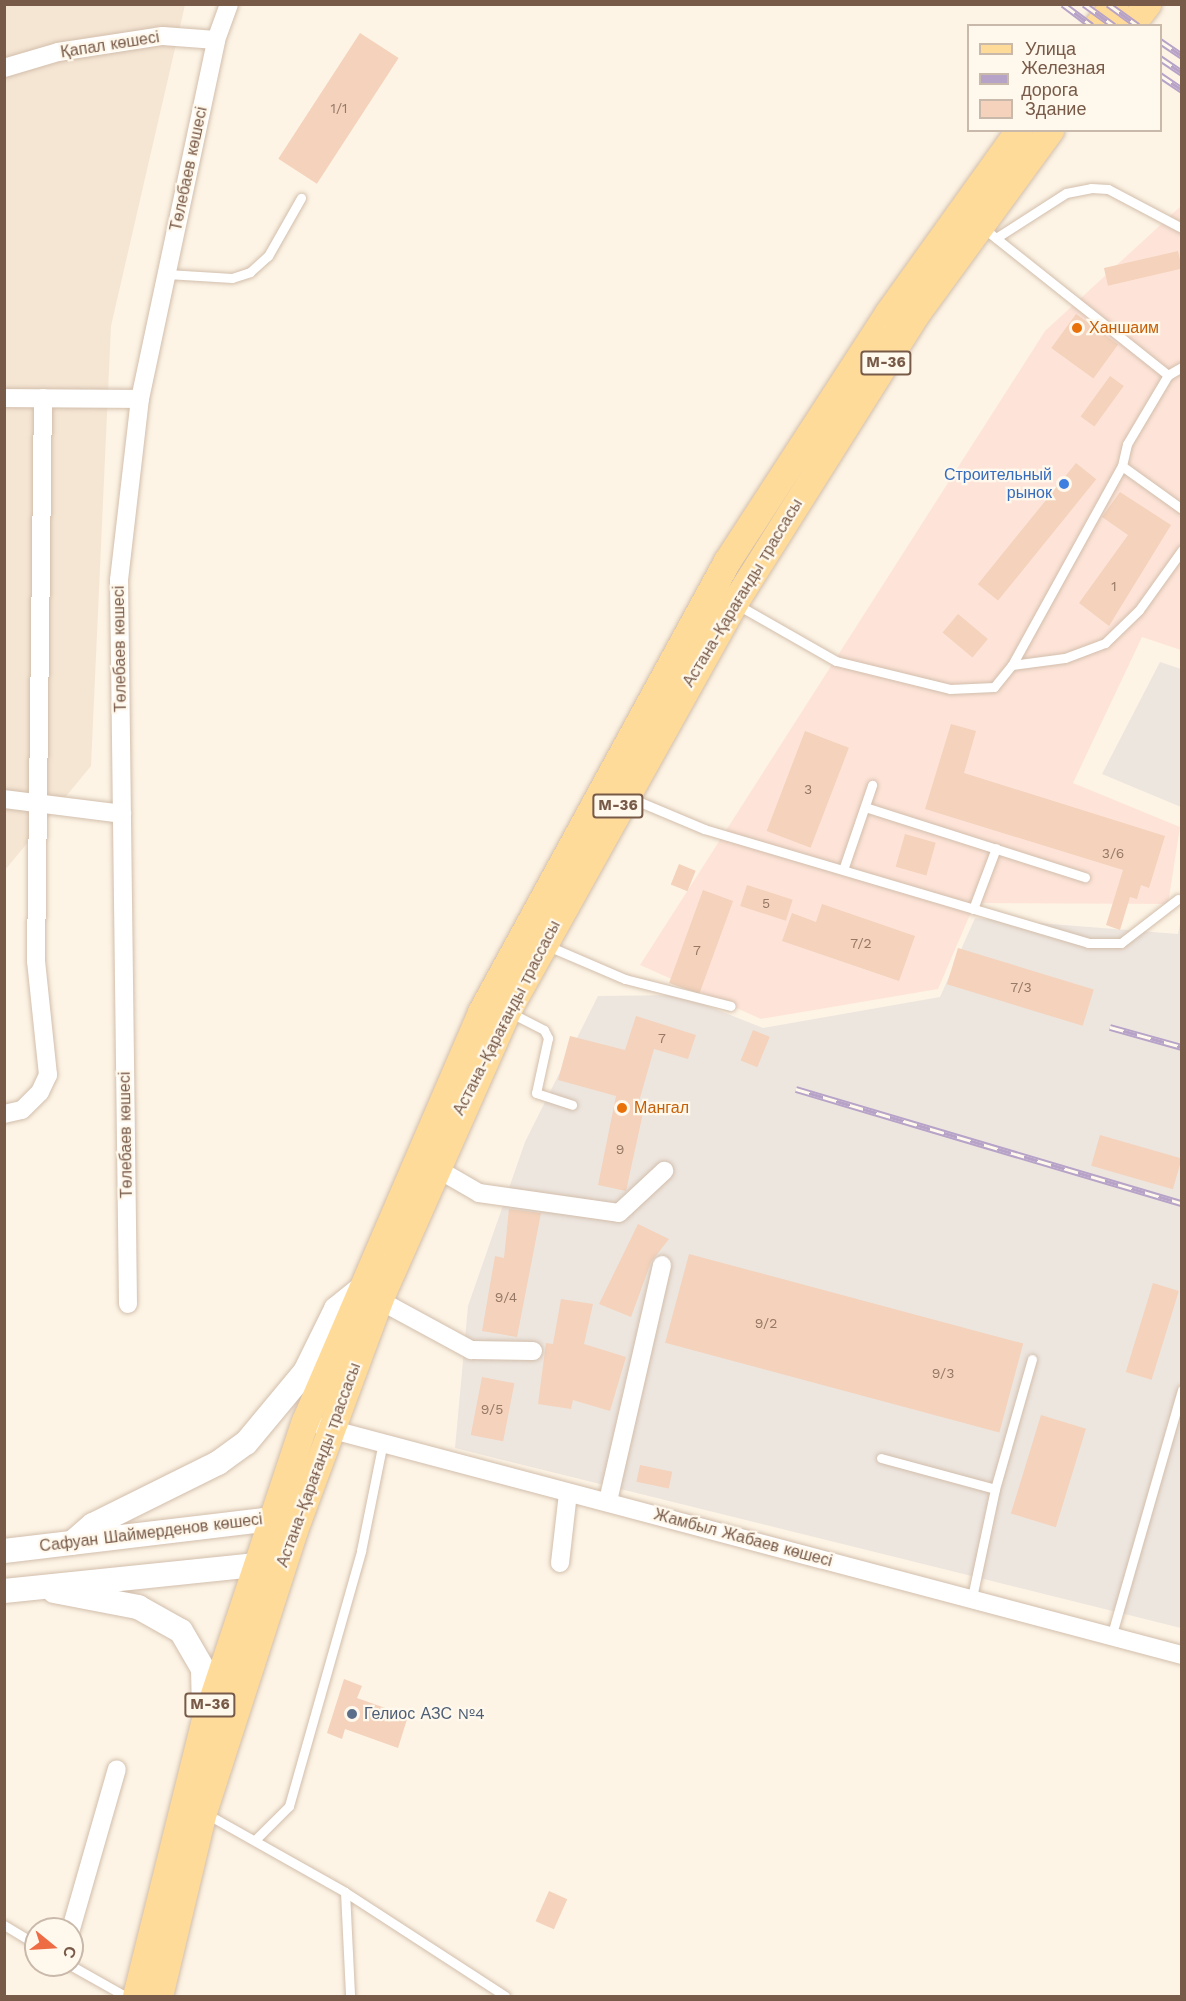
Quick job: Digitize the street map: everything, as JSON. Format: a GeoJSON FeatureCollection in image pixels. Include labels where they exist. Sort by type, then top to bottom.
{"type":"FeatureCollection","features":[{"type":"Feature","properties":{"kind":"main road"},"geometry":{"type":"LineString","coordinates":[[1099,24],[1115,4]]}},
{"type":"Feature","properties":{"kind":"main road"},"geometry":{"type":"LineString","coordinates":[[1132,24],[1147,4]]}},
{"type":"Feature","properties":{"kind":"main road","name":"Астана-Қарағанды трассасы"},"geometry":{"type":"LineString","coordinates":[[136,1996],[204,1724],[256,1563],[282,1524],[331,1430],[370,1294],[482,1012],[727,561],[888,313],[1018,132]]}},
{"type":"Feature","properties":{"kind":"main road","name":"Астана-Қарағанды трассасы"},"geometry":{"type":"LineString","coordinates":[[159,1996],[202,1812],[283,1563],[282,1524],[305,1420],[434,1167],[507,1011],[623,795],[734,603],[916,314],[988,232],[1049,132]]}},
{"type":"Feature","properties":{"kind":"main road"},"geometry":{"type":"LineString","coordinates":[[72,1543],[93,1525],[218,1464],[246,1443],[305,1372],[336,1309],[370,1294]]}},
{"type":"Feature","properties":{"kind":"main road","name":"Сафуан Шаймерденов көшесі"},"geometry":{"type":"LineString","coordinates":[[4,1551],[282,1524]]}},
{"type":"Feature","properties":{"kind":"main road"},"geometry":{"type":"LineString","coordinates":[[4,1591],[256,1563],[283,1563]]}},
{"type":"Feature","properties":{"kind":"main road"},"geometry":{"type":"LineString","coordinates":[[43,1588],[138,1607],[181,1631],[203,1669],[204,1724]]}},
{"type":"Feature","properties":{"kind":"street","name":"Төлебаев көшесі"},"geometry":{"type":"LineString","coordinates":[[128,1304],[119,580],[140,399],[216,40],[229,4]]}},
{"type":"Feature","properties":{"kind":"street","name":"Қапал көшесі"},"geometry":{"type":"LineString","coordinates":[[4,68],[57,52],[163,36],[216,40]]}},
{"type":"Feature","properties":{"kind":"street"},"geometry":{"type":"LineString","coordinates":[[4,398],[140,399]]}},
{"type":"Feature","properties":{"kind":"street"},"geometry":{"type":"LineString","coordinates":[[4,1114],[22,1110],[40,1092],[48,1075],[36,961],[43,398]]}},
{"type":"Feature","properties":{"kind":"street"},"geometry":{"type":"LineString","coordinates":[[4,799],[38,801],[122,814]]}},
{"type":"Feature","properties":{"kind":"street"},"geometry":{"type":"LineString","coordinates":[[434,1167],[479,1193],[619,1213],[664,1171]]}},
{"type":"Feature","properties":{"kind":"street"},"geometry":{"type":"LineString","coordinates":[[608,1501],[662,1265]]}},
{"type":"Feature","properties":{"kind":"street"},"geometry":{"type":"LineString","coordinates":[[370,1294],[471,1350],[533,1351]]}},
{"type":"Feature","properties":{"kind":"street","name":"Жамбыл Жабаев көшесі"},"geometry":{"type":"LineString","coordinates":[[305,1420],[331,1430],[568,1493],[608,1501],[971,1602],[1112,1634],[1182,1655]]}},
{"type":"Feature","properties":{"kind":"street"},"geometry":{"type":"LineString","coordinates":[[560,1563],[568,1493]]}},
{"type":"Feature","properties":{"kind":"street"},"geometry":{"type":"LineString","coordinates":[[74,1917],[117,1770]]}},
{"type":"Feature","properties":{"kind":"lane"},"geometry":{"type":"LineString","coordinates":[[1168,375],[988,232],[1066,193],[1091,188],[1108,189],[1182,228]]}},
{"type":"Feature","properties":{"kind":"lane"},"geometry":{"type":"LineString","coordinates":[[167,274],[232,278],[250,272],[268,256],[300,198]]}},
{"type":"Feature","properties":{"kind":"lane"},"geometry":{"type":"LineString","coordinates":[[734,603],[836,661],[950,689],[994,687],[1012,665],[1122,466],[1127,444],[1168,375],[1182,367]]}},
{"type":"Feature","properties":{"kind":"lane"},"geometry":{"type":"LineString","coordinates":[[1122,466],[1182,509]]}},
{"type":"Feature","properties":{"kind":"lane"},"geometry":{"type":"LineString","coordinates":[[1012,665],[1065,658],[1105,644],[1139,610],[1182,550]]}},
{"type":"Feature","properties":{"kind":"lane"},"geometry":{"type":"LineString","coordinates":[[844,867],[872,785]]}},
{"type":"Feature","properties":{"kind":"lane"},"geometry":{"type":"LineString","coordinates":[[623,795],[704,829],[844,867],[973,909],[1106,946],[1121,943],[1178,899]]}},
{"type":"Feature","properties":{"kind":"lane"},"geometry":{"type":"LineString","coordinates":[[865,807],[1085,877]]}},
{"type":"Feature","properties":{"kind":"lane"},"geometry":{"type":"LineString","coordinates":[[973,909],[996,848]]}},
{"type":"Feature","properties":{"kind":"lane"},"geometry":{"type":"LineString","coordinates":[[543,944],[626,979],[731,1006]]}},
{"type":"Feature","properties":{"kind":"lane"},"geometry":{"type":"LineString","coordinates":[[507,1011],[544,1030],[548,1038],[536,1094],[572,1105]]}},
{"type":"Feature","properties":{"kind":"lane"},"geometry":{"type":"LineString","coordinates":[[971,1602],[994,1490],[1032,1359]]}},
{"type":"Feature","properties":{"kind":"lane"},"geometry":{"type":"LineString","coordinates":[[1112,1634],[1170,1425],[1182,1390]]}},
{"type":"Feature","properties":{"kind":"lane"},"geometry":{"type":"LineString","coordinates":[[1170,1425],[1182,1429]]}},
{"type":"Feature","properties":{"kind":"lane"},"geometry":{"type":"LineString","coordinates":[[255,1840],[289,1806],[361,1551],[383,1442]]}},
{"type":"Feature","properties":{"kind":"lane"},"geometry":{"type":"LineString","coordinates":[[882,1458],[994,1490]]}},
{"type":"Feature","properties":{"kind":"lane"},"geometry":{"type":"LineString","coordinates":[[202,1812],[345,1892],[506,1996]]}},
{"type":"Feature","properties":{"kind":"lane"},"geometry":{"type":"LineString","coordinates":[[345,1892],[350,1996]]}},
{"type":"Feature","properties":{"kind":"lane"},"geometry":{"type":"LineString","coordinates":[[4,1925],[24,1937]]}},
{"type":"Feature","properties":{"kind":"lane"},"geometry":{"type":"LineString","coordinates":[[84,1973],[125,1996]]}},
{"type":"Feature","properties":{"kind":"shaded area"},"geometry":{"type":"Polygon","coordinates":[[[5,5],[185,5],[111,326],[91,766],[5,870],[5,5]]]}},
{"type":"Feature","properties":{"kind":"shaded area","name":"Строительный рынок"},"geometry":{"type":"Polygon","coordinates":[[[1181,206],[1181,650],[1142,637],[1073,783],[1180,827],[1168,904],[975,903],[938,989],[761,1019],[640,965],[1045,331],[1181,206]]]}},
{"type":"Feature","properties":{"kind":"shaded area"},"geometry":{"type":"Polygon","coordinates":[[[1160,662],[1181,669],[1181,807],[1102,774],[1160,662]]]}},
{"type":"Feature","properties":{"kind":"shaded area"},"geometry":{"type":"Polygon","coordinates":[[[975,918],[1178,934],[1181,918],[1181,1628],[455,1448],[468,1306],[525,1142],[598,996],[680,995],[763,1028],[940,997],[975,918]]]}},
{"type":"Feature","properties":{"kind":"building"},"geometry":{"type":"Polygon","coordinates":[[[360,33],[399,58],[317,184],[278,159],[360,33]]]}},
{"type":"Feature","properties":{"kind":"building"},"geometry":{"type":"Polygon","coordinates":[[[1178,251],[1182,269],[1108,286],[1104,268],[1178,251]]]}},
{"type":"Feature","properties":{"kind":"building"},"geometry":{"type":"Polygon","coordinates":[[[1076,314],[1118,345],[1093,379],[1051,348],[1076,314]]]}},
{"type":"Feature","properties":{"kind":"building"},"geometry":{"type":"Polygon","coordinates":[[[1110,376],[1124,386],[1094,426],[1081,416],[1110,376]]]}},
{"type":"Feature","properties":{"kind":"building"},"geometry":{"type":"Polygon","coordinates":[[[1076,463],[1096,479],[998,601],[978,584],[1076,463]]]}},
{"type":"Feature","properties":{"kind":"building"},"geometry":{"type":"Polygon","coordinates":[[[1120,492],[1171,525],[1109,626],[1079,603],[1128,535],[1102,517],[1120,492]]]}},
{"type":"Feature","properties":{"kind":"building"},"geometry":{"type":"Polygon","coordinates":[[[958,614],[988,639],[972,657],[943,632],[958,614]]]}},
{"type":"Feature","properties":{"kind":"building"},"geometry":{"type":"Polygon","coordinates":[[[951,724],[976,731],[964,773],[1165,836],[1149,888],[1141,885],[1137,899],[1130,897],[1120,930],[1106,925],[1123,870],[925,809],[951,724]]]}},
{"type":"Feature","properties":{"kind":"building"},"geometry":{"type":"Polygon","coordinates":[[[805,731],[849,748],[811,848],[767,831],[805,731]]]}},
{"type":"Feature","properties":{"kind":"building"},"geometry":{"type":"Polygon","coordinates":[[[905,834],[936,843],[926,876],[896,867],[905,834]]]}},
{"type":"Feature","properties":{"kind":"building"},"geometry":{"type":"Polygon","coordinates":[[[679,864],[696,871],[687,891],[671,884],[679,864]]]}},
{"type":"Feature","properties":{"kind":"building"},"geometry":{"type":"Polygon","coordinates":[[[747,885],[793,900],[786,921],[740,906],[747,885]]]}},
{"type":"Feature","properties":{"kind":"building"},"geometry":{"type":"Polygon","coordinates":[[[703,890],[733,901],[699,994],[669,983],[703,890]]]}},
{"type":"Feature","properties":{"kind":"building"},"geometry":{"type":"Polygon","coordinates":[[[822,904],[915,936],[899,981],[782,941],[792,913],[816,922],[822,904]]]}},
{"type":"Feature","properties":{"kind":"building"},"geometry":{"type":"Polygon","coordinates":[[[958,948],[1094,990],[1083,1026],[947,984],[958,948]]]}},
{"type":"Feature","properties":{"kind":"building"},"geometry":{"type":"Polygon","coordinates":[[[636,1016],[696,1035],[688,1059],[654,1049],[636,1112],[643,1113],[626,1191],[598,1185],[616,1096],[558,1080],[570,1036],[625,1050],[636,1016]]]}},
{"type":"Feature","properties":{"kind":"building"},"geometry":{"type":"Polygon","coordinates":[[[753,1030],[770,1037],[757,1067],[741,1061],[753,1030]]]}},
{"type":"Feature","properties":{"kind":"building"},"geometry":{"type":"Polygon","coordinates":[[[1100,1135],[1182,1158],[1173,1189],[1091,1166],[1100,1135]]]}},
{"type":"Feature","properties":{"kind":"building"},"geometry":{"type":"Polygon","coordinates":[[[509,1209],[541,1213],[517,1337],[482,1331],[495,1256],[504,1258],[509,1209]]]}},
{"type":"Feature","properties":{"kind":"building"},"geometry":{"type":"Polygon","coordinates":[[[638,1224],[669,1239],[651,1262],[631,1317],[599,1304],[638,1224]]]}},
{"type":"Feature","properties":{"kind":"building"},"geometry":{"type":"Polygon","coordinates":[[[689,1254],[1023,1344],[999,1432],[665,1343],[689,1254]]]}},
{"type":"Feature","properties":{"kind":"building"},"geometry":{"type":"Polygon","coordinates":[[[1153,1283],[1179,1291],[1152,1380],[1126,1372],[1153,1283]]]}},
{"type":"Feature","properties":{"kind":"building"},"geometry":{"type":"Polygon","coordinates":[[[561,1299],[593,1304],[584,1344],[626,1357],[610,1411],[573,1400],[571,1409],[538,1404],[546,1343],[553,1344],[561,1299]]]}},
{"type":"Feature","properties":{"kind":"building"},"geometry":{"type":"Polygon","coordinates":[[[482,1377],[514,1383],[503,1441],[471,1435],[482,1377]]]}},
{"type":"Feature","properties":{"kind":"building"},"geometry":{"type":"Polygon","coordinates":[[[1041,1415],[1086,1429],[1056,1527],[1011,1513],[1041,1415]]]}},
{"type":"Feature","properties":{"kind":"building"},"geometry":{"type":"Polygon","coordinates":[[[640,1465],[672,1472],[669,1488],[636,1482],[640,1465]]]}},
{"type":"Feature","properties":{"kind":"building"},"geometry":{"type":"Polygon","coordinates":[[[344,1679],[362,1686],[357,1698],[408,1716],[398,1748],[345,1729],[342,1739],[327,1733],[344,1679]]]}},
{"type":"Feature","properties":{"kind":"building"},"geometry":{"type":"Polygon","coordinates":[[[549,1891],[567,1899],[554,1929],[536,1921],[549,1891]]]}},
{"type":"Feature","properties":{"kind":"railway"},"geometry":{"type":"LineString","coordinates":[[1063,4],[1089,24]]}},
{"type":"Feature","properties":{"kind":"railway"},"geometry":{"type":"LineString","coordinates":[[1084,4],[1111,24]]}},
{"type":"Feature","properties":{"kind":"railway"},"geometry":{"type":"LineString","coordinates":[[1108,4],[1135,24]]}},
{"type":"Feature","properties":{"kind":"railway"},"geometry":{"type":"LineString","coordinates":[[1162,42],[1182,56]]}},
{"type":"Feature","properties":{"kind":"railway"},"geometry":{"type":"LineString","coordinates":[[1162,59],[1182,73]]}},
{"type":"Feature","properties":{"kind":"railway"},"geometry":{"type":"LineString","coordinates":[[1162,76],[1182,90]]}},
{"type":"Feature","properties":{"kind":"railway"},"geometry":{"type":"LineString","coordinates":[[1110,1027],[1182,1047]]}},
{"type":"Feature","properties":{"kind":"railway"},"geometry":{"type":"LineString","coordinates":[[796,1089],[1182,1203]]}},
{"type":"Feature","properties":{"kind":"place","name":"Ханшаим"},"geometry":{"type":"Point","coordinates":[1077,328]}},
{"type":"Feature","properties":{"kind":"place","name":"Строительный рынок"},"geometry":{"type":"Point","coordinates":[1064,484]}},
{"type":"Feature","properties":{"kind":"place","name":"Мангал"},"geometry":{"type":"Point","coordinates":[622,1108]}},
{"type":"Feature","properties":{"kind":"place","name":"Гелиос АЗС №4"},"geometry":{"type":"Point","coordinates":[352,1714]}}]}
